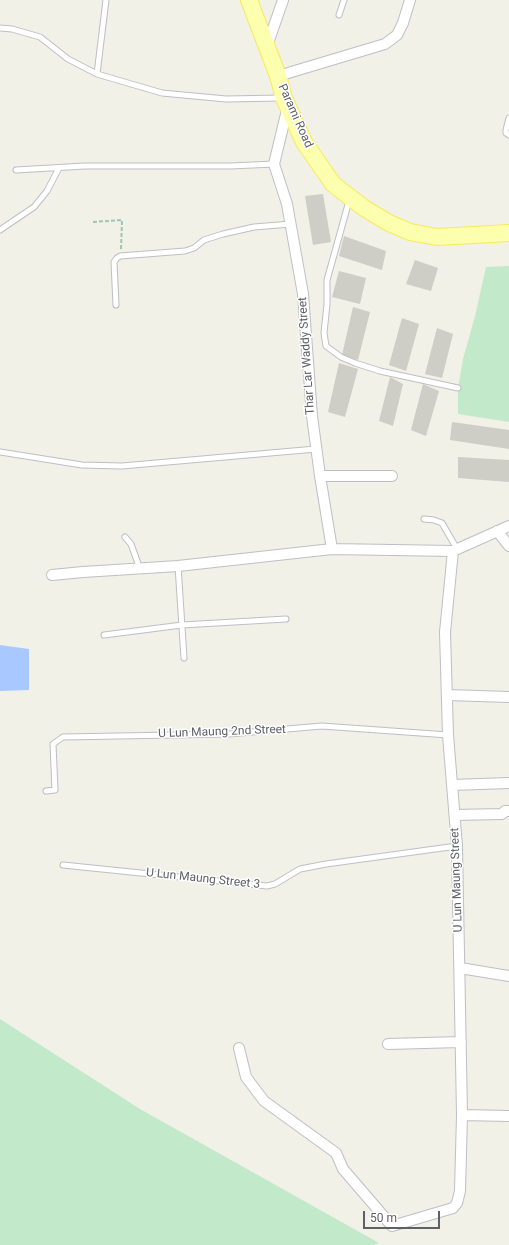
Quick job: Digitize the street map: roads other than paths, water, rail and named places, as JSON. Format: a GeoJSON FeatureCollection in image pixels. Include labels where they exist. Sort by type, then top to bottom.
{"type":"FeatureCollection","features":[{"type":"Feature","properties":{"kind":"main road","name":"Parami Road"},"geometry":{"type":"LineString","coordinates":[[250,0],[286,102],[304,142],[333,184],[364,208],[390,223],[410,232],[437,238],[509,233]]}},
{"type":"Feature","properties":{"kind":"street"},"geometry":{"type":"LineString","coordinates":[[267,46],[283,0]]}},
{"type":"Feature","properties":{"kind":"street"},"geometry":{"type":"LineString","coordinates":[[278,76],[385,44],[397,35],[403,23],[410,0]]}},
{"type":"Feature","properties":{"kind":"street"},"geometry":{"type":"LineString","coordinates":[[274,164],[286,102]]}},
{"type":"Feature","properties":{"kind":"street","name":"Thar Lar Waddy Street"},"geometry":{"type":"LineString","coordinates":[[274,164],[287,204],[303,294],[312,416],[332,549]]}},
{"type":"Feature","properties":{"kind":"street"},"geometry":{"type":"LineString","coordinates":[[320,476],[392,476]]}},
{"type":"Feature","properties":{"kind":"street"},"geometry":{"type":"LineString","coordinates":[[52,575],[178,566],[332,549],[455,550],[509,526]]}},
{"type":"Feature","properties":{"kind":"street"},"geometry":{"type":"LineString","coordinates":[[497,531],[509,546]]}},
{"type":"Feature","properties":{"kind":"street","name":"U Lun Maung Street"},"geometry":{"type":"LineString","coordinates":[[239,1048],[246,1077],[264,1101],[336,1153],[343,1170],[392,1226],[453,1208],[457,1203],[460,1191],[462,1115],[460,968],[457,846],[448,735],[445,632],[455,550]]}},
{"type":"Feature","properties":{"kind":"street"},"geometry":{"type":"LineString","coordinates":[[447,695],[509,697]]}},
{"type":"Feature","properties":{"kind":"street"},"geometry":{"type":"LineString","coordinates":[[452,786],[509,783]]}},
{"type":"Feature","properties":{"kind":"street"},"geometry":{"type":"LineString","coordinates":[[455,815],[502,814],[505,811],[509,811]]}},
{"type":"Feature","properties":{"kind":"street"},"geometry":{"type":"LineString","coordinates":[[460,968],[509,976]]}},
{"type":"Feature","properties":{"kind":"street"},"geometry":{"type":"LineString","coordinates":[[388,1044],[461,1042]]}},
{"type":"Feature","properties":{"kind":"street"},"geometry":{"type":"LineString","coordinates":[[462,1115],[509,1116]]}},
{"type":"Feature","properties":{"kind":"lane"},"geometry":{"type":"LineString","coordinates":[[97,74],[106,0]]}},
{"type":"Feature","properties":{"kind":"lane"},"geometry":{"type":"LineString","coordinates":[[339,15],[344,0]]}},
{"type":"Feature","properties":{"kind":"lane"},"geometry":{"type":"LineString","coordinates":[[0,28],[12,29],[40,37],[68,59],[97,74],[162,93],[226,99],[286,102]]}},
{"type":"Feature","properties":{"kind":"lane"},"geometry":{"type":"LineString","coordinates":[[509,118],[506,133],[509,135]]}},
{"type":"Feature","properties":{"kind":"lane"},"geometry":{"type":"LineString","coordinates":[[16,170],[85,166],[231,166],[274,164]]}},
{"type":"Feature","properties":{"kind":"lane"},"geometry":{"type":"LineString","coordinates":[[0,230],[34,207],[47,191],[59,168]]}},
{"type":"Feature","properties":{"kind":"lane"},"geometry":{"type":"LineString","coordinates":[[350,198],[327,280],[327,304],[324,333],[326,346],[341,357],[355,363],[458,388]]}},
{"type":"Feature","properties":{"kind":"lane"},"geometry":{"type":"LineString","coordinates":[[116,305],[114,262],[120,256],[185,251],[194,248],[204,240],[223,234],[254,227],[290,224]]}},
{"type":"Feature","properties":{"kind":"lane"},"geometry":{"type":"LineString","coordinates":[[0,452],[82,465],[122,466],[316,449]]}},
{"type":"Feature","properties":{"kind":"lane"},"geometry":{"type":"LineString","coordinates":[[424,519],[442,523],[455,550]]}},
{"type":"Feature","properties":{"kind":"lane"},"geometry":{"type":"LineString","coordinates":[[125,537],[131,544],[140,569]]}},
{"type":"Feature","properties":{"kind":"lane"},"geometry":{"type":"LineString","coordinates":[[178,566],[184,658]]}},
{"type":"Feature","properties":{"kind":"lane"},"geometry":{"type":"LineString","coordinates":[[104,635],[182,626],[286,619]]}},
{"type":"Feature","properties":{"kind":"lane","name":"U Lun Maung 2nd Street"},"geometry":{"type":"LineString","coordinates":[[46,791],[55,790],[53,744],[63,737],[229,734],[322,726],[448,735]]}},
{"type":"Feature","properties":{"kind":"lane","name":"U Lun Maung Street 3"},"geometry":{"type":"LineString","coordinates":[[63,865],[267,886],[275,884],[300,869],[457,846]]}},
{"type":"Feature","properties":{"kind":"water"},"geometry":{"type":"Polygon","coordinates":[[[0,645],[29,649],[29,690],[0,691],[0,645]]]}}]}
